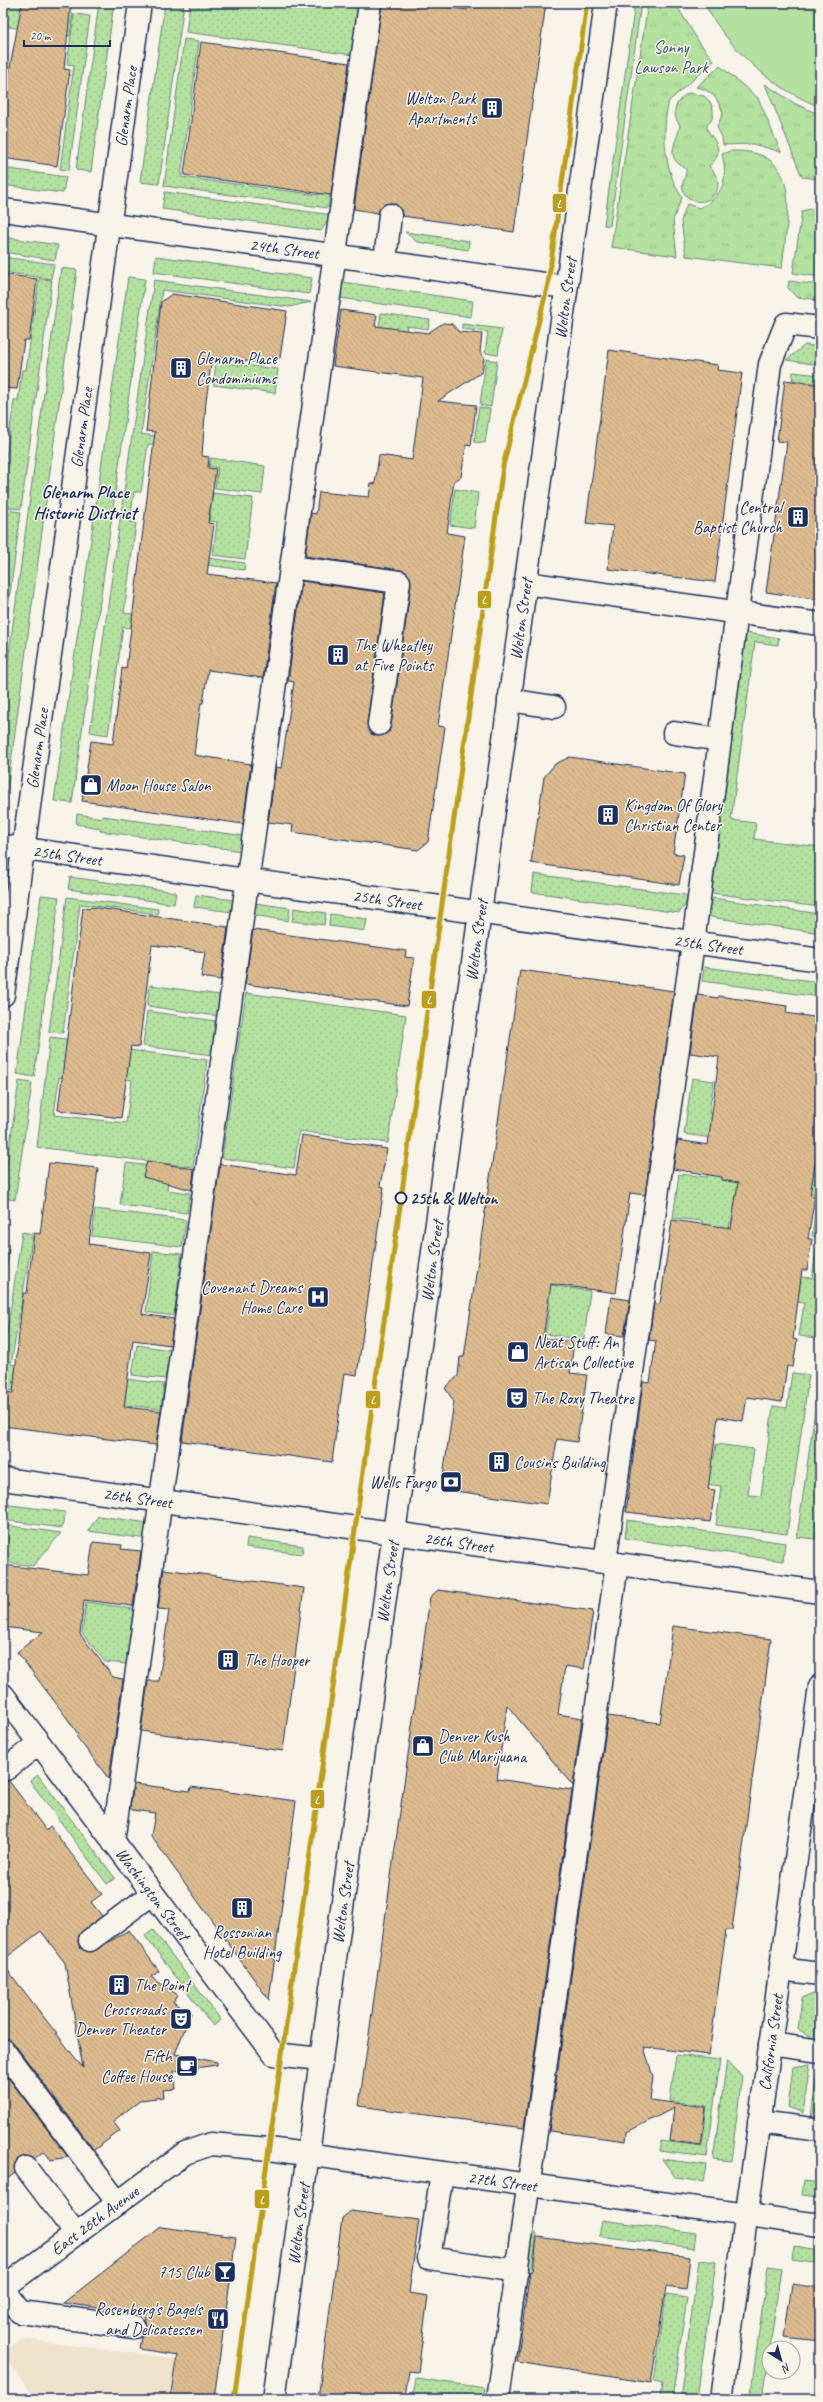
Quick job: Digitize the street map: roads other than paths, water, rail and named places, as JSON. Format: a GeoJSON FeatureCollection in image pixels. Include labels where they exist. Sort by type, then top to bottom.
{"type":"FeatureCollection","features":[{"type":"Feature","properties":{"kind":"street","name":"Glenarm Place"},"geometry":{"type":"LineString","coordinates":[[3,995],[13,848],[109,225],[140,3]]}},
{"type":"Feature","properties":{"kind":"street"},"geometry":{"type":"LineString","coordinates":[[113,1842],[370,3]]}},
{"type":"Feature","properties":{"kind":"street","name":"Welton Street"},"geometry":{"type":"LineString","coordinates":[[274,2399],[606,3]]}},
{"type":"Feature","properties":{"kind":"street","name":"24th Street"},"geometry":{"type":"LineString","coordinates":[[3,210],[566,287]]}},
{"type":"Feature","properties":{"kind":"street"},"geometry":{"type":"LineString","coordinates":[[385,262],[390,215]]}},
{"type":"Feature","properties":{"kind":"street"},"geometry":{"type":"LineString","coordinates":[[498,2399],[529,2185],[770,364],[786,324],[820,328]]}},
{"type":"Feature","properties":{"kind":"street"},"geometry":{"type":"LineString","coordinates":[[291,567],[399,582],[379,724]]}},
{"type":"Feature","properties":{"kind":"street"},"geometry":{"type":"LineString","coordinates":[[526,582],[820,624]]}},
{"type":"Feature","properties":{"kind":"street"},"geometry":{"type":"LineString","coordinates":[[509,700],[554,707]]}},
{"type":"Feature","properties":{"kind":"street"},"geometry":{"type":"LineString","coordinates":[[674,733],[720,740]]}},
{"type":"Feature","properties":{"kind":"street","name":"25th Street"},"geometry":{"type":"LineString","coordinates":[[13,848],[820,960]]}},
{"type":"Feature","properties":{"kind":"street","name":"26th Street"},"geometry":{"type":"LineString","coordinates":[[3,1479],[820,1592]]}},
{"type":"Feature","properties":{"kind":"street","name":"California Street"},"geometry":{"type":"LineString","coordinates":[[721,2399],[820,1686]]}},
{"type":"Feature","properties":{"kind":"street","name":"Washington Street"},"geometry":{"type":"LineString","coordinates":[[3,1695],[274,2054],[321,2059]]}},
{"type":"Feature","properties":{"kind":"street"},"geometry":{"type":"LineString","coordinates":[[6,1769],[39,1743]]}},
{"type":"Feature","properties":{"kind":"street"},"geometry":{"type":"LineString","coordinates":[[90,1940],[152,1894]]}},
{"type":"Feature","properties":{"kind":"street"},"geometry":{"type":"LineString","coordinates":[[781,1969],[820,1974]]}},
{"type":"Feature","properties":{"kind":"street"},"geometry":{"type":"LineString","coordinates":[[770,2044],[820,2051]]}},
{"type":"Feature","properties":{"kind":"street"},"geometry":{"type":"LineString","coordinates":[[3,2050],[118,2203]]}},
{"type":"Feature","properties":{"kind":"street"},"geometry":{"type":"LineString","coordinates":[[759,2122],[820,2130]]}},
{"type":"Feature","properties":{"kind":"street","name":"27th Street"},"geometry":{"type":"LineString","coordinates":[[186,2153],[211,2144],[308,2154],[820,2225]]}},
{"type":"Feature","properties":{"kind":"street","name":"East 26th Avenue"},"geometry":{"type":"LineString","coordinates":[[3,2288],[186,2153]]}},
{"type":"Feature","properties":{"kind":"street"},"geometry":{"type":"LineString","coordinates":[[26,2168],[76,2234]]}},
{"type":"Feature","properties":{"kind":"street"},"geometry":{"type":"LineString","coordinates":[[442,2173],[429,2258],[517,2271]]}},
{"type":"Feature","properties":{"kind":"street"},"geometry":{"type":"LineString","coordinates":[[3,2288],[20,2312],[134,2327]]}},
{"type":"Feature","properties":{"kind":"place","name":"Welton Park Apartments"},"geometry":{"type":"Point","coordinates":[492,108]}},
{"type":"Feature","properties":{"kind":"place","name":"Glenarm Place Condominiums"},"geometry":{"type":"Point","coordinates":[181,368]}},
{"type":"Feature","properties":{"kind":"place","name":"Central Baptist Church"},"geometry":{"type":"Point","coordinates":[798,517]}},
{"type":"Feature","properties":{"kind":"place","name":"The Wheatley at Five Points"},"geometry":{"type":"Point","coordinates":[338,655]}},
{"type":"Feature","properties":{"kind":"place","name":"Moon House Salon"},"geometry":{"type":"Point","coordinates":[91,785]}},
{"type":"Feature","properties":{"kind":"place","name":"Kingdom Of Glory Christian Center"},"geometry":{"type":"Point","coordinates":[608,815]}},
{"type":"Feature","properties":{"kind":"place","name":"25th & Welton"},"geometry":{"type":"Point","coordinates":[401,1198]}},
{"type":"Feature","properties":{"kind":"place","name":"Covenant Dreams Home Care"},"geometry":{"type":"Point","coordinates":[318,1297]}},
{"type":"Feature","properties":{"kind":"place","name":"Neat Stuff: An Artisan Collective"},"geometry":{"type":"Point","coordinates":[518,1352]}},
{"type":"Feature","properties":{"kind":"place","name":"The Roxy Theatre"},"geometry":{"type":"Point","coordinates":[517,1398]}},
{"type":"Feature","properties":{"kind":"place","name":"Cousins Building"},"geometry":{"type":"Point","coordinates":[499,1462]}},
{"type":"Feature","properties":{"kind":"place","name":"Wells Fargo"},"geometry":{"type":"Point","coordinates":[451,1482]}},
{"type":"Feature","properties":{"kind":"place","name":"The Hooper"},"geometry":{"type":"Point","coordinates":[228,1660]}},
{"type":"Feature","properties":{"kind":"place","name":"Denver Kush Club Marijuana"},"geometry":{"type":"Point","coordinates":[423,1746]}},
{"type":"Feature","properties":{"kind":"place","name":"Rossonian Hotel Building"},"geometry":{"type":"Point","coordinates":[242,1908]}},
{"type":"Feature","properties":{"kind":"place","name":"The Point"},"geometry":{"type":"Point","coordinates":[119,1985]}},
{"type":"Feature","properties":{"kind":"place","name":"Crossroads Denver Theater"},"geometry":{"type":"Point","coordinates":[181,2019]}},
{"type":"Feature","properties":{"kind":"place","name":"Fifth Coffee House"},"geometry":{"type":"Point","coordinates":[187,2066]}},
{"type":"Feature","properties":{"kind":"place","name":"715 Club"},"geometry":{"type":"Point","coordinates":[225,2272]}},
{"type":"Feature","properties":{"kind":"place","name":"Rosenberg's Bagels and Delicatessen"},"geometry":{"type":"Point","coordinates":[218,2319]}},
{"type":"Feature","properties":{"kind":"district","name":"Glenarm Place Historic District"},"geometry":{"type":"Point","coordinates":[85,502]}},
{"type":"Feature","properties":{"kind":"park label","name":"Sonny Lawson Park"},"geometry":{"type":"Point","coordinates":[671,57]}}]}
